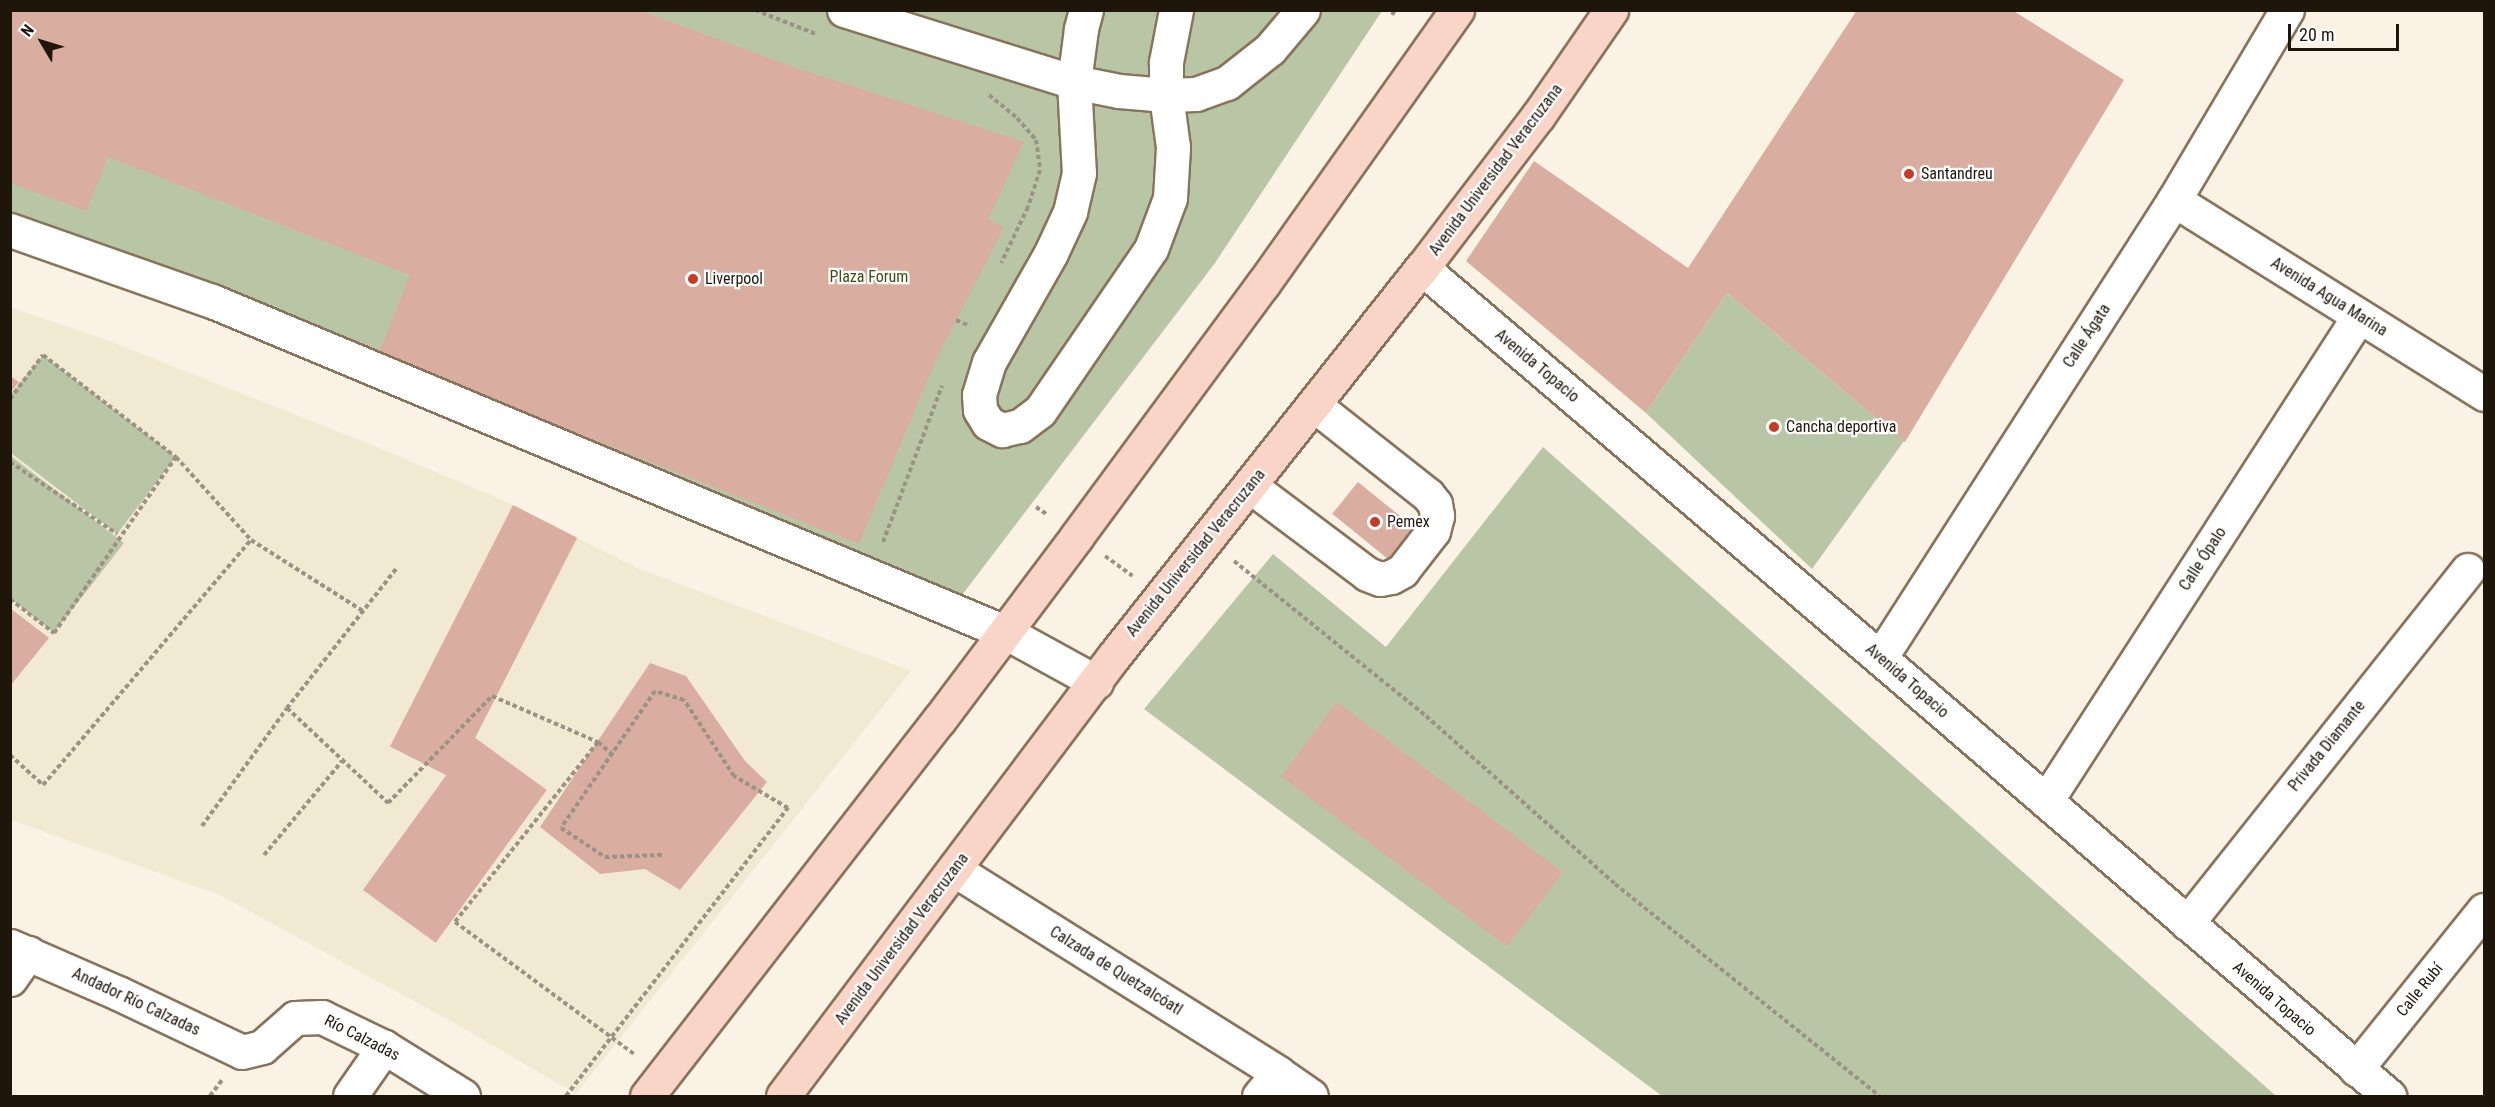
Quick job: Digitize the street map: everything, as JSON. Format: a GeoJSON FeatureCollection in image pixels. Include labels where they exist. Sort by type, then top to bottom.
{"type":"FeatureCollection","features":[{"type":"Feature","properties":{"kind":"main road"},"geometry":{"type":"LineString","coordinates":[[655,1086],[1077,536],[1270,275],[1457,10]]}},
{"type":"Feature","properties":{"kind":"main road","name":"Avenida Universidad Veracruzana"},"geometry":{"type":"LineString","coordinates":[[783,1096],[1096,682],[1422,268],[1538,116],[1611,10]]}},
{"type":"Feature","properties":{"kind":"street"},"geometry":{"type":"LineString","coordinates":[[844,10],[1074,82],[1119,91],[1166,95],[1196,94],[1227,83],[1269,49],[1303,10]]}},
{"type":"Feature","properties":{"kind":"street"},"geometry":{"type":"LineString","coordinates":[[1086,10],[1080,28],[1074,82],[1079,172],[1070,212],[1051,253],[989,362],[979,395],[980,410],[988,423],[1002,429],[1020,426],[1040,411],[1151,249],[1170,198],[1173,147],[1166,95],[1166,62],[1176,10]]}},
{"type":"Feature","properties":{"kind":"street","name":"Calle Ágata"},"geometry":{"type":"LineString","coordinates":[[1881,658],[2174,201],[2287,10]]}},
{"type":"Feature","properties":{"kind":"street","name":"Avenida Agua Marina"},"geometry":{"type":"LineString","coordinates":[[2174,201],[2484,394]]}},
{"type":"Feature","properties":{"kind":"street"},"geometry":{"type":"LineString","coordinates":[[10,230],[212,301],[1005,632],[1096,682]]}},
{"type":"Feature","properties":{"kind":"street","name":"Avenida Topacio"},"geometry":{"type":"LineString","coordinates":[[1422,268],[1881,658],[2389,1096]]}},
{"type":"Feature","properties":{"kind":"street","name":"Calle Ópalo"},"geometry":{"type":"LineString","coordinates":[[2046,801],[2360,316]]}},
{"type":"Feature","properties":{"kind":"street"},"geometry":{"type":"LineString","coordinates":[[1251,486],[1367,574],[1380,579],[1391,577],[1401,571],[1433,531],[1437,516],[1435,504],[1428,495],[1314,405]]}},
{"type":"Feature","properties":{"kind":"street","name":"Privada Diamante"},"geometry":{"type":"LineString","coordinates":[[2187,923],[2468,570]]}},
{"type":"Feature","properties":{"kind":"street","name":"Calzada de Quetzalcóatl"},"geometry":{"type":"LineString","coordinates":[[955,870],[1268,1085],[1311,1096]]}},
{"type":"Feature","properties":{"kind":"street","name":"Calle Rubí"},"geometry":{"type":"LineString","coordinates":[[2356,1069],[2484,910]]}},
{"type":"Feature","properties":{"kind":"street","name":"Andador Río Calzadas"},"geometry":{"type":"LineString","coordinates":[[16,959],[242,1052],[262,1047]]}},
{"type":"Feature","properties":{"kind":"street","name":"Río Calzadas"},"geometry":{"type":"LineString","coordinates":[[262,1047],[295,1018],[322,1017],[384,1047],[464,1096]]}},
{"type":"Feature","properties":{"kind":"street"},"geometry":{"type":"LineString","coordinates":[[350,1096],[384,1047]]}},
{"type":"Feature","properties":{"kind":"path"},"geometry":{"type":"LineString","coordinates":[[755,10],[820,35]]}},
{"type":"Feature","properties":{"kind":"path"},"geometry":{"type":"LineString","coordinates":[[984,91],[1017,118],[1036,140],[1040,171],[1028,207],[997,272]]}},
{"type":"Feature","properties":{"kind":"path"},"geometry":{"type":"LineString","coordinates":[[966,337],[976,315]]}},
{"type":"Feature","properties":{"kind":"path"},"geometry":{"type":"LineString","coordinates":[[10,399],[43,355],[176,457],[251,540],[363,611]]}},
{"type":"Feature","properties":{"kind":"path"},"geometry":{"type":"LineString","coordinates":[[870,576],[946,379]]}},
{"type":"Feature","properties":{"kind":"path"},"geometry":{"type":"LineString","coordinates":[[10,599],[54,633],[176,457]]}},
{"type":"Feature","properties":{"kind":"path"},"geometry":{"type":"LineString","coordinates":[[10,462],[117,534]]}},
{"type":"Feature","properties":{"kind":"path"},"geometry":{"type":"LineString","coordinates":[[1036,507],[1162,597]]}},
{"type":"Feature","properties":{"kind":"path"},"geometry":{"type":"LineString","coordinates":[[10,755],[43,784],[251,540]]}},
{"type":"Feature","properties":{"kind":"path"},"geometry":{"type":"LineString","coordinates":[[1208,540],[1426,716],[1615,884],[1880,1096]]}},
{"type":"Feature","properties":{"kind":"path"},"geometry":{"type":"LineString","coordinates":[[202,826],[286,708],[396,568]]}},
{"type":"Feature","properties":{"kind":"path"},"geometry":{"type":"LineString","coordinates":[[566,1096],[788,808],[734,776],[684,700],[655,691],[561,828],[605,857],[662,855]]}},
{"type":"Feature","properties":{"kind":"path"},"geometry":{"type":"LineString","coordinates":[[286,708],[388,803],[492,696],[598,742],[612,754]]}},
{"type":"Feature","properties":{"kind":"path"},"geometry":{"type":"LineString","coordinates":[[598,742],[454,922],[610,1036],[655,1086]]}},
{"type":"Feature","properties":{"kind":"path"},"geometry":{"type":"LineString","coordinates":[[264,855],[342,761]]}},
{"type":"Feature","properties":{"kind":"shaded area"},"geometry":{"type":"Polygon","coordinates":[[[10,307],[112,342],[379,448],[507,502],[637,568],[911,671],[576,1094],[458,1025],[220,895],[11,820],[10,307]]]}},
{"type":"Feature","properties":{"kind":"green space","name":"Plaza Forum"},"geometry":{"type":"Polygon","coordinates":[[[10,11],[1382,11],[1215,263],[962,595],[11,248],[10,11]]]}},
{"type":"Feature","properties":{"kind":"green space","name":"Cancha deportiva"},"geometry":{"type":"Polygon","coordinates":[[[1727,293],[1904,441],[1812,569],[1646,413],[1727,293]]]}},
{"type":"Feature","properties":{"kind":"green space"},"geometry":{"type":"Polygon","coordinates":[[[43,355],[176,457],[117,534],[11,453],[11,394],[43,355]]]}},
{"type":"Feature","properties":{"kind":"green space"},"geometry":{"type":"Polygon","coordinates":[[[1543,447],[2276,1096],[1662,1096],[1144,709],[1273,554],[1386,647],[1543,447]]]}},
{"type":"Feature","properties":{"kind":"green space"},"geometry":{"type":"Polygon","coordinates":[[[11,456],[124,543],[54,633],[11,599],[11,456]]]}},
{"type":"Feature","properties":{"kind":"building","name":"Plaza Forum"},"geometry":{"type":"Polygon","coordinates":[[[10,10],[638,10],[791,66],[1024,142],[988,219],[1004,227],[937,357],[859,544],[378,355],[410,275],[108,157],[86,211],[10,183],[10,10]]]}},
{"type":"Feature","properties":{"kind":"building","name":"Santandreu"},"geometry":{"type":"Polygon","coordinates":[[[1857,10],[2012,10],[2124,80],[1905,442],[1727,293],[1646,413],[1466,261],[1534,161],[1688,268],[1857,10]]]}},
{"type":"Feature","properties":{"kind":"building"},"geometry":{"type":"Polygon","coordinates":[[[10,376],[19,382],[10,393],[10,376]]]}},
{"type":"Feature","properties":{"kind":"building","name":"Pemex"},"geometry":{"type":"Polygon","coordinates":[[[1358,482],[1418,530],[1392,562],[1332,514],[1358,482]]]}},
{"type":"Feature","properties":{"kind":"building"},"geometry":{"type":"Polygon","coordinates":[[[513,505],[577,538],[454,779],[390,746],[513,505]]]}},
{"type":"Feature","properties":{"kind":"building"},"geometry":{"type":"Polygon","coordinates":[[[10,608],[49,638],[10,686],[10,608]]]}},
{"type":"Feature","properties":{"kind":"building"},"geometry":{"type":"Polygon","coordinates":[[[650,663],[686,676],[745,761],[767,782],[680,890],[645,869],[600,874],[540,827],[650,663]]]}},
{"type":"Feature","properties":{"kind":"building"},"geometry":{"type":"Polygon","coordinates":[[[1337,702],[1563,872],[1507,947],[1281,776],[1337,702]]]}},
{"type":"Feature","properties":{"kind":"building"},"geometry":{"type":"Polygon","coordinates":[[[474,737],[547,790],[436,943],[363,890],[474,737]]]}},
{"type":"Feature","properties":{"kind":"place","name":"Santandreu"},"geometry":{"type":"Point","coordinates":[1909,174]}},
{"type":"Feature","properties":{"kind":"place","name":"Liverpool"},"geometry":{"type":"Point","coordinates":[693,279]}},
{"type":"Feature","properties":{"kind":"place","name":"Cancha deportiva"},"geometry":{"type":"Point","coordinates":[1774,427]}},
{"type":"Feature","properties":{"kind":"place","name":"Pemex"},"geometry":{"type":"Point","coordinates":[1375,522]}}]}
